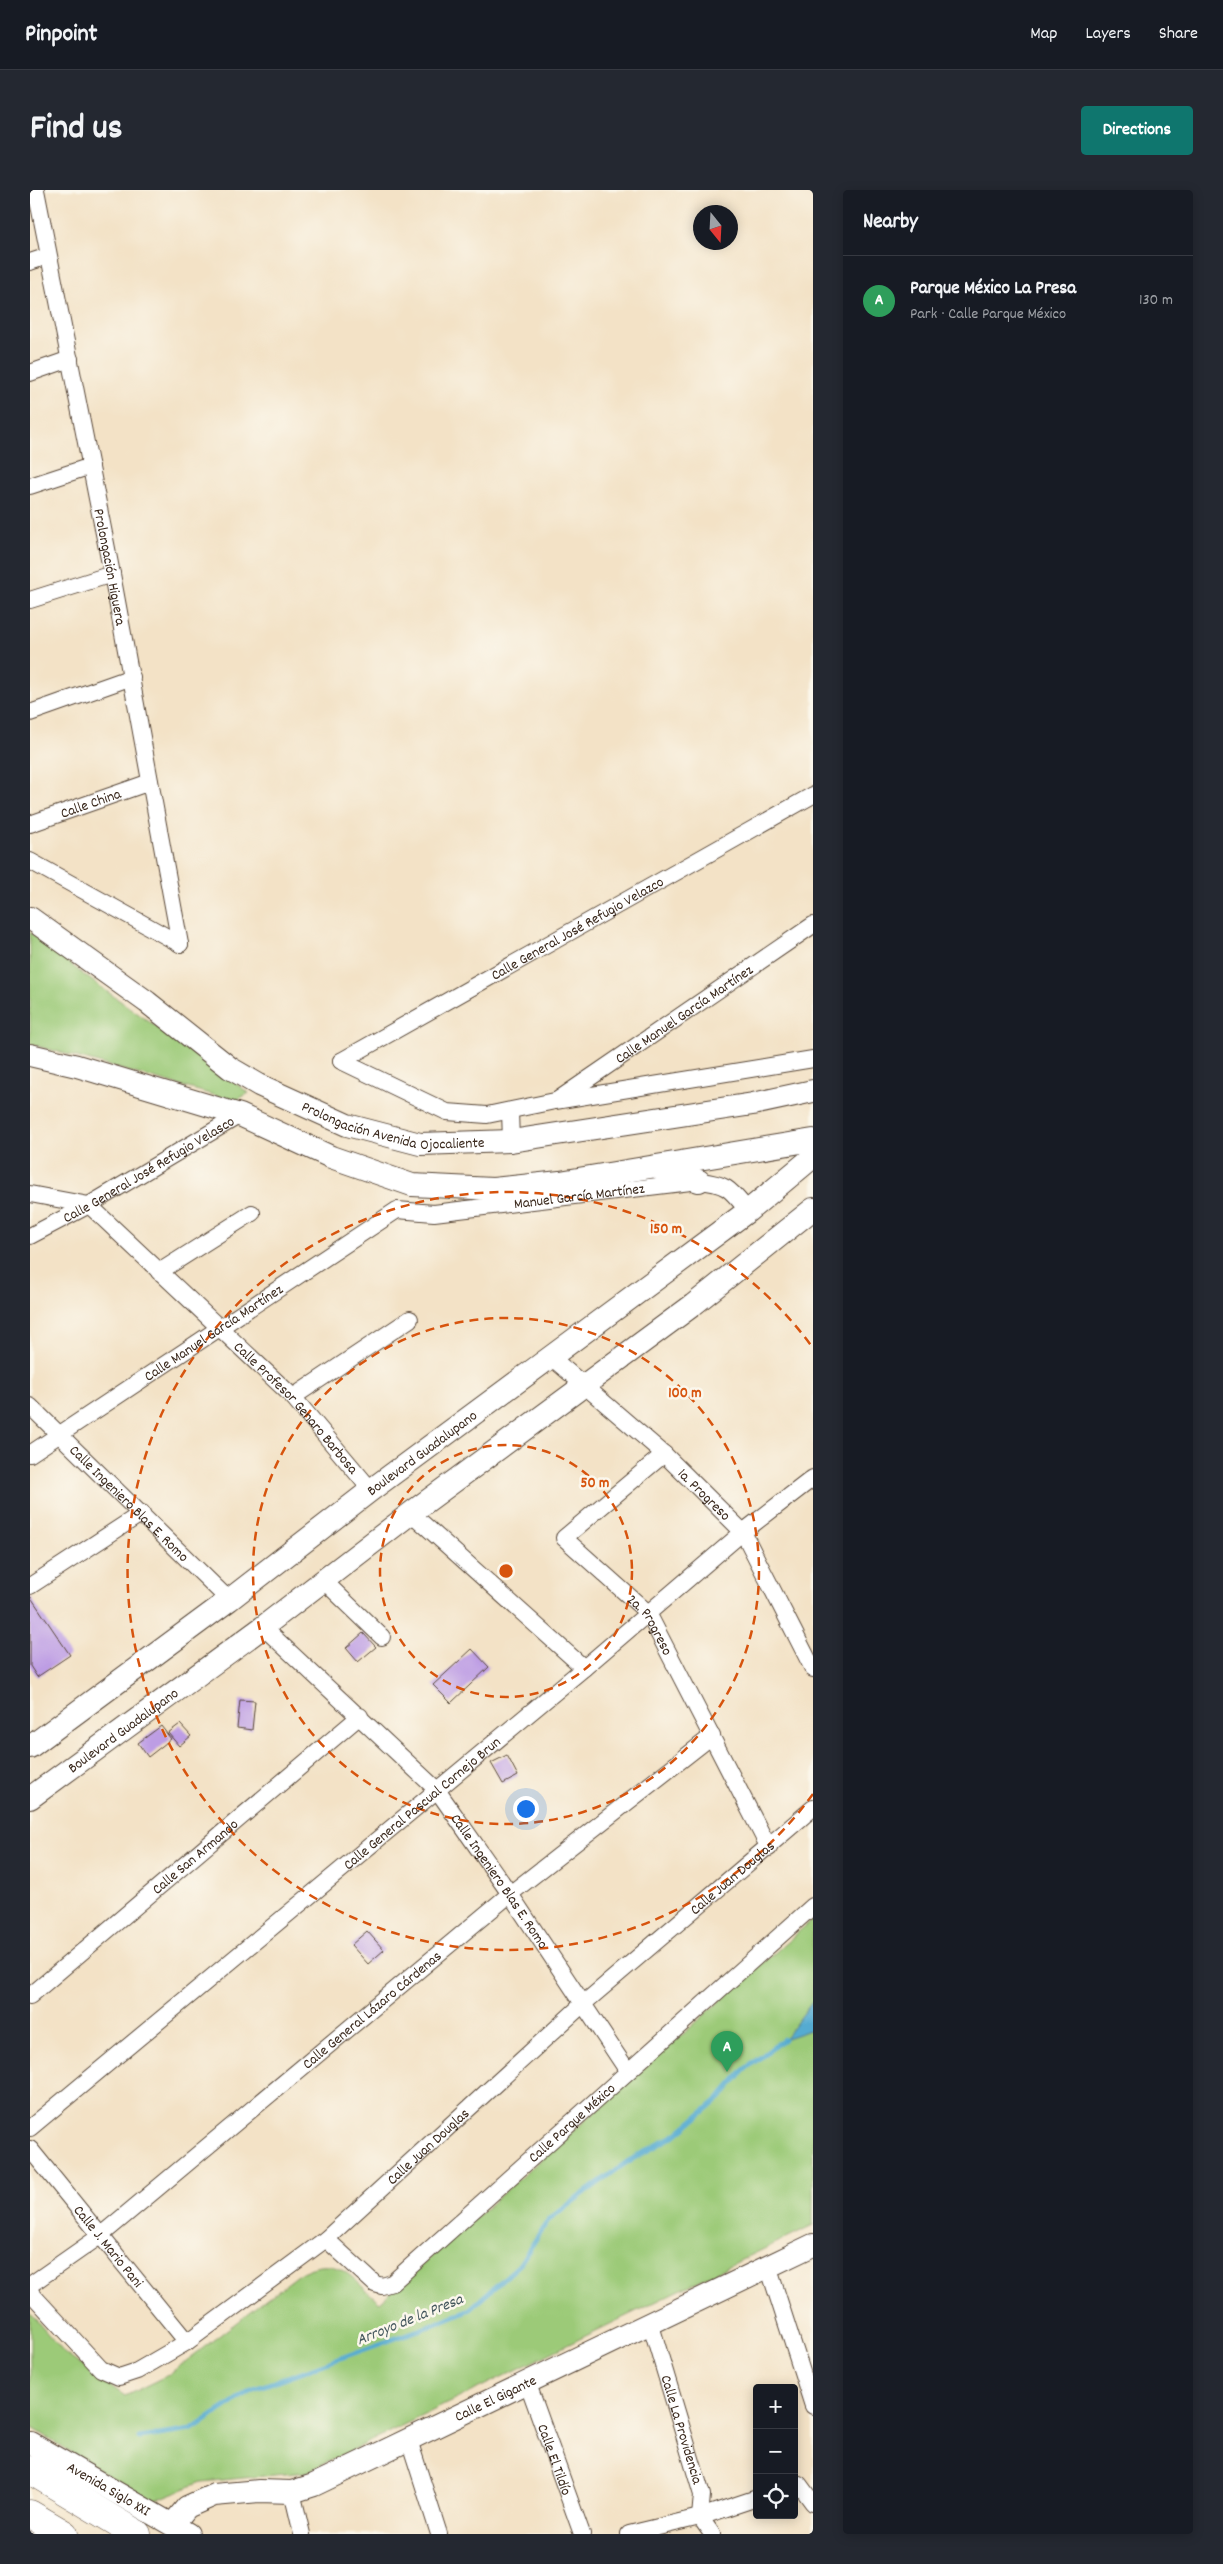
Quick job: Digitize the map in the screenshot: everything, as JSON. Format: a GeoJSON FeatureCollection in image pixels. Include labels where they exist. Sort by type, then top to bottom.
{"type":"FeatureCollection","features":[{"type":"Feature","properties":{"kind":"highway","name":"Avenida Siglo XXI"},"geometry":{"type":"LineString","coordinates":[[30,2470],[137,2534]]}},
{"type":"Feature","properties":{"kind":"highway"},"geometry":{"type":"LineString","coordinates":[[30,2514],[64,2534]]}},
{"type":"Feature","properties":{"kind":"main road","name":"Prolongación Avenida Ojocaliente"},"geometry":{"type":"LineString","coordinates":[[30,918],[147,1002],[230,1068],[259,1085],[338,1121],[420,1144],[511,1142],[753,1104],[813,1091]]}},
{"type":"Feature","properties":{"kind":"main road"},"geometry":{"type":"LineString","coordinates":[[30,1055],[77,1066],[240,1116],[331,1157],[412,1185],[493,1189],[560,1182],[813,1140]]}},
{"type":"Feature","properties":{"kind":"main road","name":"Boulevard Guadalupano"},"geometry":{"type":"LineString","coordinates":[[30,1747],[230,1600],[372,1490],[748,1211],[813,1157]]}},
{"type":"Feature","properties":{"kind":"main road"},"geometry":{"type":"LineString","coordinates":[[656,1166],[699,1181]]}},
{"type":"Feature","properties":{"kind":"main road"},"geometry":{"type":"LineString","coordinates":[[693,1305],[700,1296],[709,1273],[813,1193]]}},
{"type":"Feature","properties":{"kind":"main road","name":"Boulevard Guadalupano"},"geometry":{"type":"LineString","coordinates":[[30,1798],[263,1627],[411,1513],[693,1305],[813,1209]]}},
{"type":"Feature","properties":{"kind":"main road","name":"Calle El Gigante"},"geometry":{"type":"LineString","coordinates":[[181,2529],[187,2507],[214,2495],[259,2491],[292,2492],[314,2485],[528,2384],[650,2322],[813,2244]]}},
{"type":"Feature","properties":{"kind":"main road","name":"Avenida Siglo XXI"},"geometry":{"type":"LineString","coordinates":[[30,2443],[129,2502],[181,2529]]}},
{"type":"Feature","properties":{"kind":"street","name":"Prolongación Higuera"},"geometry":{"type":"LineString","coordinates":[[30,861],[180,944],[132,677],[36,190]]}},
{"type":"Feature","properties":{"kind":"street"},"geometry":{"type":"LineString","coordinates":[[30,262],[48,256]]}},
{"type":"Feature","properties":{"kind":"street"},"geometry":{"type":"LineString","coordinates":[[30,373],[70,359]]}},
{"type":"Feature","properties":{"kind":"street"},"geometry":{"type":"LineString","coordinates":[[30,486],[91,466]]}},
{"type":"Feature","properties":{"kind":"street"},"geometry":{"type":"LineString","coordinates":[[30,600],[112,574]]}},
{"type":"Feature","properties":{"kind":"street"},"geometry":{"type":"LineString","coordinates":[[30,713],[132,677]]}},
{"type":"Feature","properties":{"kind":"street","name":"Calle China"},"geometry":{"type":"LineString","coordinates":[[30,824],[150,782]]}},
{"type":"Feature","properties":{"kind":"street","name":"Calle General José Refugio Velazco"},"geometry":{"type":"LineString","coordinates":[[342,1060],[813,794]]}},
{"type":"Feature","properties":{"kind":"street","name":"Calle Manuel García Martínez"},"geometry":{"type":"LineString","coordinates":[[555,1101],[813,925]]}},
{"type":"Feature","properties":{"kind":"street","name":"Prolongación Avenida Ojocaliente"},"geometry":{"type":"LineString","coordinates":[[342,1060],[447,1112],[487,1115],[555,1101],[813,1059]]}},
{"type":"Feature","properties":{"kind":"street"},"geometry":{"type":"LineString","coordinates":[[510,1111],[511,1142]]}},
{"type":"Feature","properties":{"kind":"street","name":"Calle General José Refugio Velasco"},"geometry":{"type":"LineString","coordinates":[[30,1236],[88,1205],[240,1116]]}},
{"type":"Feature","properties":{"kind":"street","name":"Manuel García Martínez"},"geometry":{"type":"LineString","coordinates":[[397,1210],[434,1213],[699,1181],[721,1183],[729,1188],[748,1211]]}},
{"type":"Feature","properties":{"kind":"street"},"geometry":{"type":"LineString","coordinates":[[30,1194],[88,1205]]}},
{"type":"Feature","properties":{"kind":"street","name":"Calle Profesor Genaro Barbosa"},"geometry":{"type":"LineString","coordinates":[[88,1205],[293,1397],[372,1490]]}},
{"type":"Feature","properties":{"kind":"street","name":"Calle Manuel García Martínez"},"geometry":{"type":"LineString","coordinates":[[30,1454],[220,1330],[397,1210]]}},
{"type":"Feature","properties":{"kind":"street"},"geometry":{"type":"LineString","coordinates":[[159,1272],[252,1213]]}},
{"type":"Feature","properties":{"kind":"street"},"geometry":{"type":"LineString","coordinates":[[293,1397],[410,1319]]}},
{"type":"Feature","properties":{"kind":"street","name":"1a. Progreso"},"geometry":{"type":"LineString","coordinates":[[551,1357],[585,1384],[664,1454],[743,1532],[811,1658]]}},
{"type":"Feature","properties":{"kind":"street","name":"Calle Ingeniero Blas E. Romo"},"geometry":{"type":"LineString","coordinates":[[30,1406],[60,1433],[230,1600]]}},
{"type":"Feature","properties":{"kind":"street","name":"2a. Progreso"},"geometry":{"type":"LineString","coordinates":[[664,1454],[564,1538],[648,1613],[769,1848]]}},
{"type":"Feature","properties":{"kind":"street","name":"Calle General Pascual Cornejo Brun"},"geometry":{"type":"LineString","coordinates":[[30,2128],[584,1668],[743,1532],[813,1478]]}},
{"type":"Feature","properties":{"kind":"street"},"geometry":{"type":"LineString","coordinates":[[30,1586],[142,1513]]}},
{"type":"Feature","properties":{"kind":"street"},"geometry":{"type":"LineString","coordinates":[[411,1513],[584,1668]]}},
{"type":"Feature","properties":{"kind":"street"},"geometry":{"type":"LineString","coordinates":[[324,1581],[382,1637]]}},
{"type":"Feature","properties":{"kind":"street","name":"Calle Ingeniero Blas E. Romo"},"geometry":{"type":"LineString","coordinates":[[263,1627],[438,1790],[627,2070]]}},
{"type":"Feature","properties":{"kind":"street","name":"Calle San Armando"},"geometry":{"type":"LineString","coordinates":[[30,1996],[360,1716]]}},
{"type":"Feature","properties":{"kind":"street","name":"Calle General Lázaro Cárdenas"},"geometry":{"type":"LineString","coordinates":[[30,2284],[100,2236],[510,1894],[712,1736]]}},
{"type":"Feature","properties":{"kind":"street","name":"Calle Juan Douglas"},"geometry":{"type":"LineString","coordinates":[[30,2292],[102,2369],[119,2377],[137,2372],[187,2342],[326,2239],[583,2004],[769,1848],[813,1808]]}},
{"type":"Feature","properties":{"kind":"street","name":"Calle Parque México"},"geometry":{"type":"LineString","coordinates":[[326,2239],[375,2284],[382,2286],[392,2283],[627,2070],[813,1906]]}},
{"type":"Feature","properties":{"kind":"street","name":"Calle J. Mario Pani"},"geometry":{"type":"LineString","coordinates":[[30,2149],[187,2342]]}},
{"type":"Feature","properties":{"kind":"street"},"geometry":{"type":"LineString","coordinates":[[768,2266],[813,2406]]}},
{"type":"Feature","properties":{"kind":"street","name":"Calle La Providencia"},"geometry":{"type":"LineString","coordinates":[[650,2322],[702,2495],[700,2517]]}},
{"type":"Feature","properties":{"kind":"street","name":"Calle El Tildío"},"geometry":{"type":"LineString","coordinates":[[528,2384],[582,2534]]}},
{"type":"Feature","properties":{"kind":"street"},"geometry":{"type":"LineString","coordinates":[[410,2440],[439,2534]]}},
{"type":"Feature","properties":{"kind":"street"},"geometry":{"type":"LineString","coordinates":[[802,2483],[813,2503]]}},
{"type":"Feature","properties":{"kind":"street"},"geometry":{"type":"LineString","coordinates":[[292,2492],[302,2534]]}},
{"type":"Feature","properties":{"kind":"street"},"geometry":{"type":"LineString","coordinates":[[629,2534],[700,2517],[753,2499]]}},
{"type":"Feature","properties":{"kind":"street"},"geometry":{"type":"LineString","coordinates":[[700,2517],[712,2534]]}},
{"type":"Feature","properties":{"kind":"green space"},"geometry":{"type":"Polygon","coordinates":[[[30,932],[84,975],[249,1093],[235,1101],[30,1044],[30,932]]]}},
{"type":"Feature","properties":{"kind":"green space"},"geometry":{"type":"Polygon","coordinates":[[[813,1919],[813,2225],[307,2472],[201,2482],[151,2502],[30,2427],[30,2313],[65,2354],[125,2396],[168,2375],[302,2272],[315,2267],[327,2266],[345,2272],[380,2302],[813,1919]]]}},
{"type":"Feature","properties":{"kind":"water"},"geometry":{"type":"Polygon","coordinates":[[[813,2001],[813,2029],[784,2039],[813,2001]]]}},
{"type":"Feature","properties":{"kind":"building"},"geometry":{"type":"Polygon","coordinates":[[[30,1596],[70,1655],[37,1677],[30,1666],[30,1596]]]}},
{"type":"Feature","properties":{"kind":"building"},"geometry":{"type":"Polygon","coordinates":[[[363,1633],[376,1647],[358,1662],[346,1648],[363,1633]]]}},
{"type":"Feature","properties":{"kind":"building"},"geometry":{"type":"Polygon","coordinates":[[[472,1649],[489,1667],[451,1703],[433,1685],[472,1649]]]}},
{"type":"Feature","properties":{"kind":"building"},"geometry":{"type":"Polygon","coordinates":[[[240,1700],[255,1701],[252,1730],[237,1728],[240,1700]]]}},
{"type":"Feature","properties":{"kind":"building"},"geometry":{"type":"Polygon","coordinates":[[[180,1724],[191,1736],[179,1746],[168,1733],[180,1724]]]}},
{"type":"Feature","properties":{"kind":"building"},"geometry":{"type":"Polygon","coordinates":[[[161,1726],[171,1739],[148,1757],[138,1743],[161,1726]]]}},
{"type":"Feature","properties":{"kind":"building"},"geometry":{"type":"Polygon","coordinates":[[[507,1755],[518,1776],[503,1784],[491,1763],[507,1755]]]}},
{"type":"Feature","properties":{"kind":"building"},"geometry":{"type":"Polygon","coordinates":[[[367,1931],[384,1950],[368,1964],[351,1945],[367,1931]]]}},
{"type":"Feature","properties":{"kind":"waterway","name":"Arroyo de la Presa"},"geometry":{"type":"LineString","coordinates":[[140,2438],[191,2430],[251,2390],[430,2326],[470,2309],[519,2265],[549,2219],[627,2162],[677,2134],[720,2098],[744,2070],[784,2039]]}},
{"type":"Feature","properties":{"kind":"place","name":"Parque México La Presa"},"geometry":{"type":"Point","coordinates":[727,2072]}}]}
